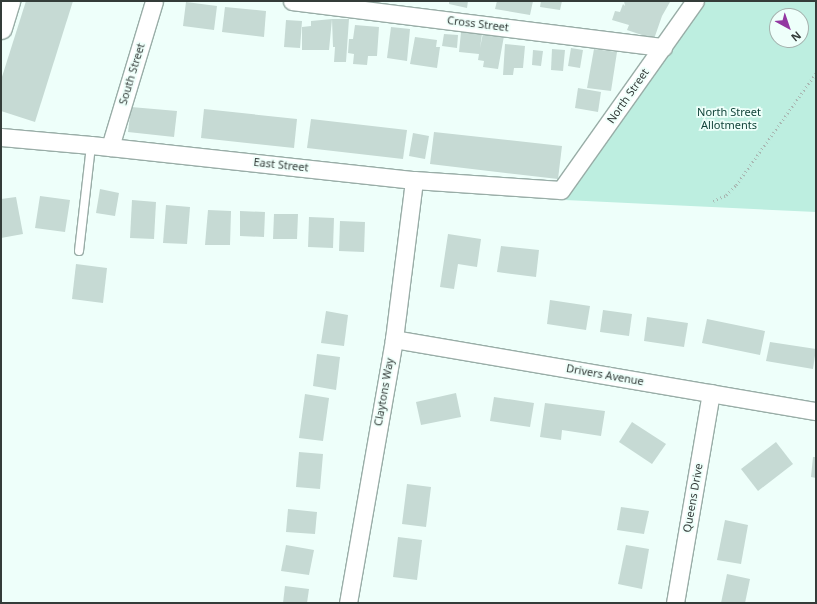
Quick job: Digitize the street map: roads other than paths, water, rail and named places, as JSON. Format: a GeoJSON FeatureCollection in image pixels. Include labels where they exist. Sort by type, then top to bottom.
{"type":"FeatureCollection","features":[{"type":"Feature","properties":{"kind":"main road"},"geometry":{"type":"LineString","coordinates":[[1,28],[9,1]]}},
{"type":"Feature","properties":{"kind":"street","name":"South Street"},"geometry":{"type":"LineString","coordinates":[[110,147],[154,1]]}},
{"type":"Feature","properties":{"kind":"street","name":"Cross Street"},"geometry":{"type":"LineString","coordinates":[[292,1],[663,47]]}},
{"type":"Feature","properties":{"kind":"street","name":"North Street"},"geometry":{"type":"LineString","coordinates":[[561,190],[695,1]]}},
{"type":"Feature","properties":{"kind":"street","name":"East Street"},"geometry":{"type":"LineString","coordinates":[[1,137],[90,144],[414,180],[561,190]]}},
{"type":"Feature","properties":{"kind":"street","name":"Claytons Way"},"geometry":{"type":"LineString","coordinates":[[348,603],[394,339],[414,180]]}},
{"type":"Feature","properties":{"kind":"street","name":"Drivers Avenue"},"geometry":{"type":"LineString","coordinates":[[394,339],[816,411]]}},
{"type":"Feature","properties":{"kind":"street","name":"Queens Drive"},"geometry":{"type":"LineString","coordinates":[[675,603],[711,393]]}},
{"type":"Feature","properties":{"kind":"lane"},"geometry":{"type":"LineString","coordinates":[[79,251],[90,144]]}},
{"type":"Feature","properties":{"kind":"park label","name":"North Street Allotments"},"geometry":{"type":"Point","coordinates":[729,119]}}]}
